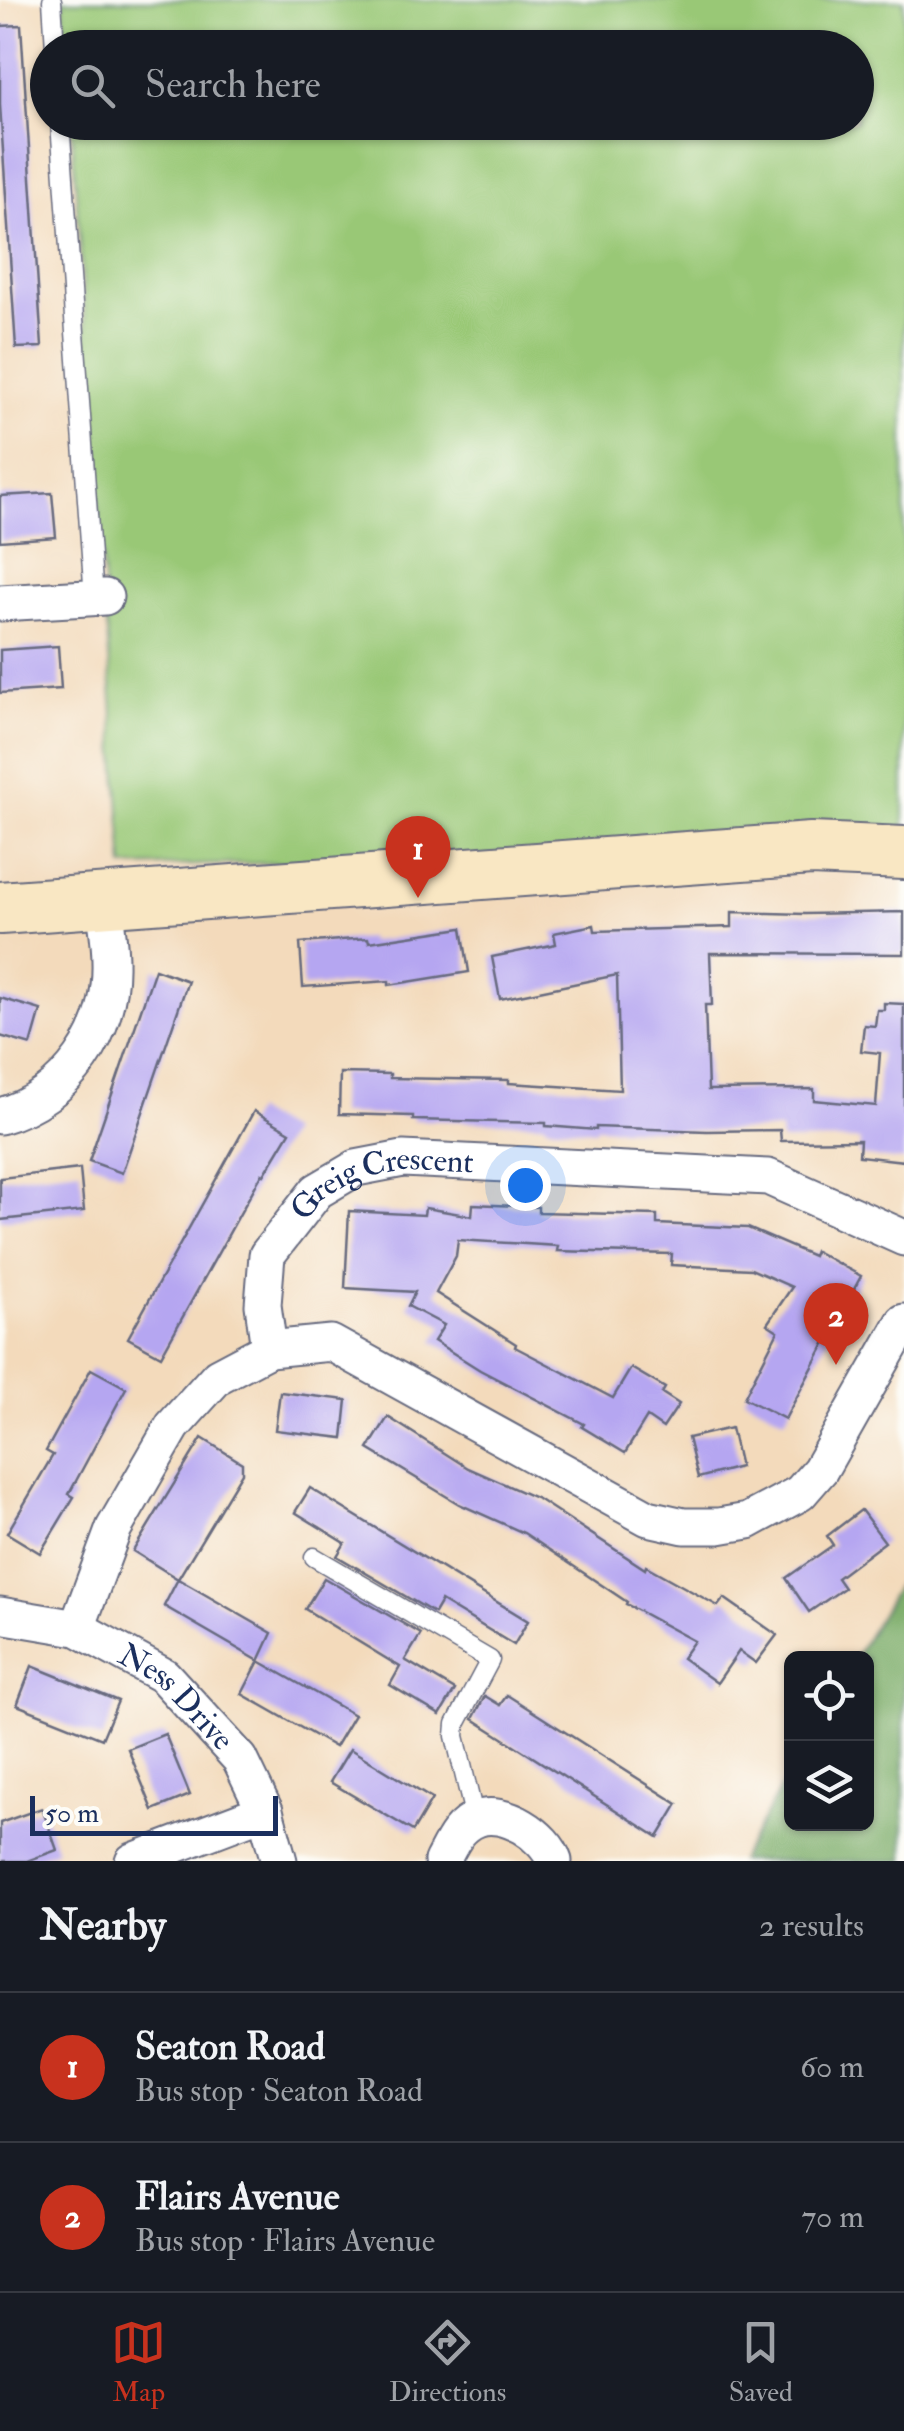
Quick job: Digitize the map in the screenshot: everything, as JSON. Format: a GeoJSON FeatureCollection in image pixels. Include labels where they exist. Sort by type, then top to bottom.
{"type":"FeatureCollection","features":[{"type":"Feature","properties":{"kind":"street"},"geometry":{"type":"LineString","coordinates":[[0,604],[99,598]]}},
{"type":"Feature","properties":{"kind":"street"},"geometry":{"type":"LineString","coordinates":[[0,908],[811,849],[904,852]]}},
{"type":"Feature","properties":{"kind":"street"},"geometry":{"type":"LineString","coordinates":[[0,1116],[16,1112],[55,1089],[82,1057],[104,1019],[110,964],[103,899]]}},
{"type":"Feature","properties":{"kind":"street","name":"Greig Crescent"},"geometry":{"type":"LineString","coordinates":[[269,1349],[263,1305],[268,1254],[317,1191],[356,1168],[403,1159],[768,1177],[904,1238]]}},
{"type":"Feature","properties":{"kind":"street"},"geometry":{"type":"LineString","coordinates":[[77,1628],[114,1528],[172,1426],[218,1376],[269,1349],[331,1343],[648,1518],[684,1526],[719,1526],[748,1521],[800,1492],[820,1470],[904,1322]]}},
{"type":"Feature","properties":{"kind":"street","name":"Ness Drive"},"geometry":{"type":"LineString","coordinates":[[0,1615],[77,1628],[164,1676],[240,1759],[265,1810],[279,1861]]}},
{"type":"Feature","properties":{"kind":"street"},"geometry":{"type":"LineString","coordinates":[[132,1861],[265,1810]]}},
{"type":"Feature","properties":{"kind":"street"},"geometry":{"type":"LineString","coordinates":[[442,1861],[456,1834],[475,1819],[488,1816],[520,1823],[550,1848],[554,1861]]}},
{"type":"Feature","properties":{"kind":"lane"},"geometry":{"type":"LineString","coordinates":[[52,0],[54,30]]}},
{"type":"Feature","properties":{"kind":"lane"},"geometry":{"type":"LineString","coordinates":[[61,140],[99,598]]}},
{"type":"Feature","properties":{"kind":"lane"},"geometry":{"type":"LineString","coordinates":[[314,1557],[490,1660],[456,1724],[454,1736],[475,1819]]}},
{"type":"Feature","properties":{"kind":"green space"},"geometry":{"type":"Polygon","coordinates":[[[63,0],[904,0],[904,853],[811,849],[124,867],[72,140],[874,140],[874,30],[65,30],[63,0]]]}},
{"type":"Feature","properties":{"kind":"green space"},"geometry":{"type":"Polygon","coordinates":[[[904,1574],[904,1861],[739,1861],[784,1782],[784,1831],[874,1831],[874,1651],[859,1651],[904,1574]]]}},
{"type":"Feature","properties":{"kind":"building"},"geometry":{"type":"Polygon","coordinates":[[[21,25],[42,347],[16,348],[0,105],[0,26],[21,25]]]}},
{"type":"Feature","properties":{"kind":"building"},"geometry":{"type":"Polygon","coordinates":[[[52,493],[56,537],[0,541],[0,496],[52,493]]]}},
{"type":"Feature","properties":{"kind":"building"},"geometry":{"type":"Polygon","coordinates":[[[58,646],[61,689],[0,693],[0,650],[58,646]]]}},
{"type":"Feature","properties":{"kind":"building"},"geometry":{"type":"Polygon","coordinates":[[[732,912],[904,912],[904,954],[710,953],[712,1005],[705,1005],[708,1090],[814,1089],[814,1100],[876,1106],[880,1053],[861,1051],[864,1025],[875,1026],[877,1010],[884,1010],[884,1003],[904,1004],[904,1161],[859,1156],[860,1140],[781,1141],[780,1130],[596,1130],[546,1123],[339,1114],[340,1073],[509,1080],[620,1090],[617,975],[500,999],[492,957],[556,944],[554,933],[594,925],[595,931],[732,927],[732,912]]]}},
{"type":"Feature","properties":{"kind":"building"},"geometry":{"type":"Polygon","coordinates":[[[462,928],[469,972],[389,985],[389,981],[303,987],[300,943],[368,938],[369,942],[462,928]]]}},
{"type":"Feature","properties":{"kind":"building"},"geometry":{"type":"Polygon","coordinates":[[[155,969],[188,981],[122,1173],[89,1161],[155,969]]]}},
{"type":"Feature","properties":{"kind":"building"},"geometry":{"type":"Polygon","coordinates":[[[0,998],[41,1010],[31,1045],[0,1036],[0,998]]]}},
{"type":"Feature","properties":{"kind":"building"},"geometry":{"type":"Polygon","coordinates":[[[254,1111],[290,1132],[262,1174],[161,1356],[128,1338],[254,1111]]]}},
{"type":"Feature","properties":{"kind":"building"},"geometry":{"type":"Polygon","coordinates":[[[80,1169],[84,1211],[0,1220],[0,1178],[80,1169]]]}},
{"type":"Feature","properties":{"kind":"building"},"geometry":{"type":"Polygon","coordinates":[[[473,1204],[538,1207],[538,1212],[657,1215],[657,1224],[748,1228],[813,1256],[815,1251],[861,1276],[785,1419],[744,1398],[778,1331],[767,1324],[792,1287],[751,1269],[671,1265],[672,1254],[557,1251],[558,1246],[458,1240],[456,1256],[436,1293],[516,1344],[515,1347],[613,1398],[631,1368],[665,1388],[662,1393],[679,1404],[663,1428],[647,1417],[625,1453],[582,1427],[584,1424],[480,1370],[434,1341],[444,1325],[408,1306],[415,1292],[345,1288],[349,1211],[424,1215],[425,1208],[472,1216],[473,1204]]]}},
{"type":"Feature","properties":{"kind":"building"},"geometry":{"type":"Polygon","coordinates":[[[91,1369],[126,1388],[69,1494],[74,1497],[40,1553],[7,1533],[53,1455],[46,1451],[91,1369]]]}},
{"type":"Feature","properties":{"kind":"building"},"geometry":{"type":"Polygon","coordinates":[[[280,1392],[347,1400],[343,1438],[275,1430],[280,1392]]]}},
{"type":"Feature","properties":{"kind":"building"},"geometry":{"type":"Polygon","coordinates":[[[388,1417],[468,1468],[538,1499],[645,1569],[646,1566],[718,1606],[724,1598],[777,1635],[756,1663],[739,1651],[717,1683],[682,1658],[694,1641],[626,1604],[524,1533],[459,1504],[368,1449],[388,1417]]]}},
{"type":"Feature","properties":{"kind":"building"},"geometry":{"type":"Polygon","coordinates":[[[731,1428],[740,1467],[698,1478],[688,1438],[731,1428]]]}},
{"type":"Feature","properties":{"kind":"building"},"geometry":{"type":"Polygon","coordinates":[[[202,1438],[242,1463],[242,1473],[178,1579],[133,1551],[202,1438]]]}},
{"type":"Feature","properties":{"kind":"building"},"geometry":{"type":"Polygon","coordinates":[[[310,1488],[528,1621],[514,1645],[441,1601],[434,1613],[337,1556],[345,1543],[295,1512],[310,1488]]]}},
{"type":"Feature","properties":{"kind":"building"},"geometry":{"type":"Polygon","coordinates":[[[861,1510],[885,1542],[837,1578],[844,1588],[809,1612],[786,1578],[833,1545],[827,1536],[861,1510]]]}},
{"type":"Feature","properties":{"kind":"building"},"geometry":{"type":"Polygon","coordinates":[[[324,1578],[421,1634],[405,1660],[455,1690],[440,1715],[390,1685],[400,1667],[305,1609],[324,1578]]]}},
{"type":"Feature","properties":{"kind":"building"},"geometry":{"type":"Polygon","coordinates":[[[178,1579],[272,1633],[259,1661],[164,1606],[178,1579]]]}},
{"type":"Feature","properties":{"kind":"building"},"geometry":{"type":"Polygon","coordinates":[[[259,1661],[354,1715],[335,1747],[242,1694],[259,1661]]]}},
{"type":"Feature","properties":{"kind":"building"},"geometry":{"type":"Polygon","coordinates":[[[32,1666],[118,1701],[102,1739],[17,1705],[32,1666]]]}},
{"type":"Feature","properties":{"kind":"building"},"geometry":{"type":"Polygon","coordinates":[[[507,1695],[678,1804],[658,1837],[473,1719],[485,1696],[500,1705],[507,1695]]]}},
{"type":"Feature","properties":{"kind":"building"},"geometry":{"type":"Polygon","coordinates":[[[165,1734],[190,1795],[153,1810],[128,1749],[165,1734]]]}},
{"type":"Feature","properties":{"kind":"building"},"geometry":{"type":"Polygon","coordinates":[[[350,1749],[432,1799],[413,1831],[330,1782],[350,1749]]]}},
{"type":"Feature","properties":{"kind":"building"},"geometry":{"type":"Polygon","coordinates":[[[42,1808],[57,1850],[27,1861],[0,1861],[0,1823],[42,1808]]]}},
{"type":"Feature","properties":{"kind":"place","name":"Seaton Road"},"geometry":{"type":"Point","coordinates":[418,898]}},
{"type":"Feature","properties":{"kind":"place","name":"Flairs Avenue"},"geometry":{"type":"Point","coordinates":[836,1365]}}]}
